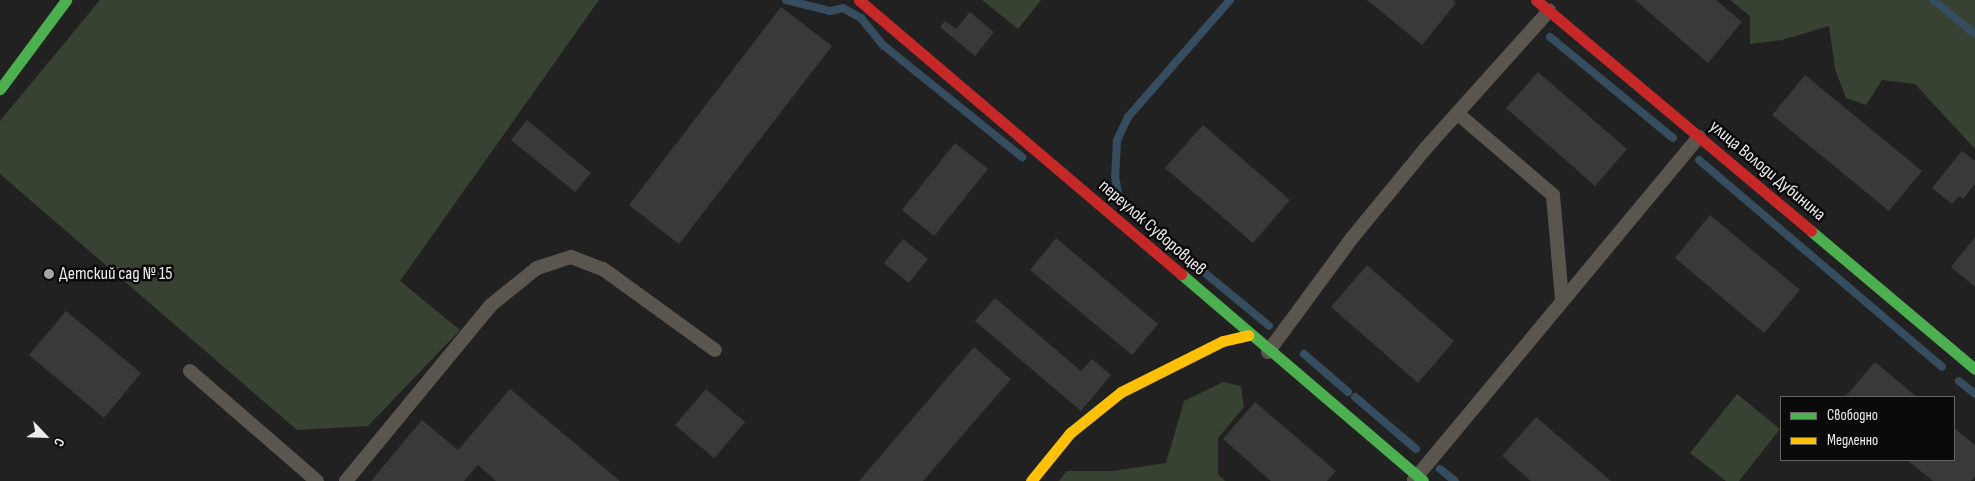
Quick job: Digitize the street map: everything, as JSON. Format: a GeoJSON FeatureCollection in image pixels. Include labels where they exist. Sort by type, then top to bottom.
{"type":"FeatureCollection","features":[{"type":"Feature","properties":{"kind":"street"},"geometry":{"type":"LineString","coordinates":[[0,89],[66,0]]}},
{"type":"Feature","properties":{"kind":"street","name":"переулок Суворовцев"},"geometry":{"type":"LineString","coordinates":[[859,0],[1417,479]]}},
{"type":"Feature","properties":{"kind":"street","name":"улица Володи Дубинина"},"geometry":{"type":"LineString","coordinates":[[1536,0],[1975,369]]}},
{"type":"Feature","properties":{"kind":"street"},"geometry":{"type":"LineString","coordinates":[[1031,481],[1070,433],[1122,392],[1223,341],[1248,335]]}},
{"type":"Feature","properties":{"kind":"lane"},"geometry":{"type":"LineString","coordinates":[[1268,352],[1352,238],[1456,112],[1549,11]]}},
{"type":"Feature","properties":{"kind":"lane"},"geometry":{"type":"LineString","coordinates":[[1456,112],[1553,194],[1562,300]]}},
{"type":"Feature","properties":{"kind":"lane"},"geometry":{"type":"LineString","coordinates":[[1417,479],[1562,300],[1700,136]]}},
{"type":"Feature","properties":{"kind":"lane"},"geometry":{"type":"LineString","coordinates":[[346,481],[491,305],[537,268],[572,257],[603,269],[715,350]]}},
{"type":"Feature","properties":{"kind":"lane"},"geometry":{"type":"LineString","coordinates":[[190,371],[317,481]]}},
{"type":"Feature","properties":{"kind":"green space"},"geometry":{"type":"Polygon","coordinates":[[[100,0],[599,0],[400,281],[460,330],[368,426],[297,430],[0,174],[0,121],[100,0]]]}},
{"type":"Feature","properties":{"kind":"green space"},"geometry":{"type":"Polygon","coordinates":[[[982,0],[1041,0],[1018,29],[982,0]]]}},
{"type":"Feature","properties":{"kind":"green space"},"geometry":{"type":"Polygon","coordinates":[[[1730,0],[1975,0],[1975,149],[1915,84],[1882,80],[1866,105],[1846,98],[1835,69],[1829,26],[1782,40],[1750,44],[1750,16],[1730,0]]]}},
{"type":"Feature","properties":{"kind":"green space"},"geometry":{"type":"Polygon","coordinates":[[[1223,382],[1241,386],[1244,407],[1218,438],[1218,474],[1225,481],[1059,481],[1067,471],[1113,471],[1166,463],[1184,401],[1223,382]]]}},
{"type":"Feature","properties":{"kind":"green space"},"geometry":{"type":"Polygon","coordinates":[[[1737,394],[1780,429],[1739,481],[1726,481],[1690,453],[1737,394]]]}},
{"type":"Feature","properties":{"kind":"building"},"geometry":{"type":"Polygon","coordinates":[[[1367,0],[1453,0],[1456,3],[1422,45],[1367,0]]]}},
{"type":"Feature","properties":{"kind":"building"},"geometry":{"type":"Polygon","coordinates":[[[1635,0],[1716,0],[1742,22],[1708,63],[1635,0]]]}},
{"type":"Feature","properties":{"kind":"building"},"geometry":{"type":"Polygon","coordinates":[[[781,7],[832,46],[679,244],[629,205],[781,7]]]}},
{"type":"Feature","properties":{"kind":"building"},"geometry":{"type":"Polygon","coordinates":[[[970,12],[994,32],[975,56],[940,27],[945,21],[956,29],[970,12]]]}},
{"type":"Feature","properties":{"kind":"building"},"geometry":{"type":"Polygon","coordinates":[[[1538,72],[1627,149],[1595,186],[1506,108],[1538,72]]]}},
{"type":"Feature","properties":{"kind":"building"},"geometry":{"type":"Polygon","coordinates":[[[1805,75],[1922,171],[1889,211],[1772,115],[1805,75]]]}},
{"type":"Feature","properties":{"kind":"building"},"geometry":{"type":"Polygon","coordinates":[[[527,120],[591,173],[575,192],[511,140],[527,120]]]}},
{"type":"Feature","properties":{"kind":"building"},"geometry":{"type":"Polygon","coordinates":[[[1203,125],[1290,200],[1253,243],[1165,168],[1203,125]]]}},
{"type":"Feature","properties":{"kind":"building"},"geometry":{"type":"Polygon","coordinates":[[[955,143],[988,169],[934,236],[902,210],[955,143]]]}},
{"type":"Feature","properties":{"kind":"building"},"geometry":{"type":"Polygon","coordinates":[[[1962,151],[1975,161],[1975,184],[1963,199],[1959,196],[1952,204],[1932,188],[1962,151]]]}},
{"type":"Feature","properties":{"kind":"building"},"geometry":{"type":"Polygon","coordinates":[[[1710,215],[1800,290],[1764,333],[1675,258],[1710,215]]]}},
{"type":"Feature","properties":{"kind":"building"},"geometry":{"type":"Polygon","coordinates":[[[1975,237],[1975,287],[1951,267],[1975,237]]]}},
{"type":"Feature","properties":{"kind":"building"},"geometry":{"type":"Polygon","coordinates":[[[1056,238],[1158,324],[1132,355],[1030,270],[1056,238]]]}},
{"type":"Feature","properties":{"kind":"building"},"geometry":{"type":"Polygon","coordinates":[[[903,239],[928,259],[909,283],[884,263],[903,239]]]}},
{"type":"Feature","properties":{"kind":"building"},"geometry":{"type":"Polygon","coordinates":[[[1367,265],[1454,341],[1418,383],[1331,307],[1367,265]]]}},
{"type":"Feature","properties":{"kind":"building"},"geometry":{"type":"Polygon","coordinates":[[[995,298],[1081,371],[1092,359],[1111,375],[1081,411],[975,321],[995,298]]]}},
{"type":"Feature","properties":{"kind":"building"},"geometry":{"type":"Polygon","coordinates":[[[66,311],[141,373],[104,418],[29,355],[66,311]]]}},
{"type":"Feature","properties":{"kind":"building"},"geometry":{"type":"Polygon","coordinates":[[[974,347],[1011,379],[923,481],[859,481],[974,347]]]}},
{"type":"Feature","properties":{"kind":"building"},"geometry":{"type":"Polygon","coordinates":[[[1875,362],[1916,396],[1846,396],[1875,362]]]}},
{"type":"Feature","properties":{"kind":"building"},"geometry":{"type":"Polygon","coordinates":[[[510,389],[620,481],[496,481],[478,465],[464,481],[371,481],[422,420],[458,450],[510,389]]]}},
{"type":"Feature","properties":{"kind":"building"},"geometry":{"type":"Polygon","coordinates":[[[706,389],[745,422],[714,458],[675,425],[706,389]]]}},
{"type":"Feature","properties":{"kind":"building"},"geometry":{"type":"Polygon","coordinates":[[[1255,402],[1336,471],[1327,481],[1271,481],[1223,439],[1255,402]]]}},
{"type":"Feature","properties":{"kind":"building"},"geometry":{"type":"Polygon","coordinates":[[[1536,417],[1611,481],[1531,481],[1502,456],[1536,417]]]}},
{"type":"Feature","properties":{"kind":"building"},"geometry":{"type":"Polygon","coordinates":[[[1955,429],[1975,445],[1975,476],[1971,481],[1933,481],[1908,461],[1955,461],[1955,429]]]}},
{"type":"Feature","properties":{"kind":"waterway"},"geometry":{"type":"LineString","coordinates":[[786,0],[830,11],[843,8],[861,18],[883,45],[1022,157]]}},
{"type":"Feature","properties":{"kind":"waterway"},"geometry":{"type":"LineString","coordinates":[[1230,0],[1128,117],[1117,141],[1115,176],[1120,203],[1269,326]]}},
{"type":"Feature","properties":{"kind":"waterway"},"geometry":{"type":"LineString","coordinates":[[1933,0],[1975,34]]}},
{"type":"Feature","properties":{"kind":"waterway"},"geometry":{"type":"LineString","coordinates":[[1550,37],[1673,138]]}},
{"type":"Feature","properties":{"kind":"waterway"},"geometry":{"type":"LineString","coordinates":[[1699,160],[1942,367]]}},
{"type":"Feature","properties":{"kind":"waterway"},"geometry":{"type":"LineString","coordinates":[[1304,354],[1348,392]]}},
{"type":"Feature","properties":{"kind":"waterway"},"geometry":{"type":"LineString","coordinates":[[1959,381],[1975,394]]}},
{"type":"Feature","properties":{"kind":"waterway"},"geometry":{"type":"LineString","coordinates":[[1355,397],[1416,449]]}},
{"type":"Feature","properties":{"kind":"waterway"},"geometry":{"type":"LineString","coordinates":[[1440,469],[1455,481]]}},
{"type":"Feature","properties":{"kind":"traffic: fast"},"geometry":{"type":"LineString","coordinates":[[0,89],[66,0]]}},
{"type":"Feature","properties":{"kind":"traffic: fast"},"geometry":{"type":"LineString","coordinates":[[1811,231],[1975,369]]}},
{"type":"Feature","properties":{"kind":"traffic: fast"},"geometry":{"type":"LineString","coordinates":[[1181,274],[1423,481]]}},
{"type":"Feature","properties":{"kind":"traffic: slow"},"geometry":{"type":"LineString","coordinates":[[1031,481],[1070,433],[1121,392],[1223,341],[1248,335]]}},
{"type":"Feature","properties":{"kind":"traffic: jam"},"geometry":{"type":"LineString","coordinates":[[859,0],[1181,274]]}},
{"type":"Feature","properties":{"kind":"traffic: jam"},"geometry":{"type":"LineString","coordinates":[[1536,0],[1811,231]]}},
{"type":"Feature","properties":{"kind":"place","name":"Детский сад № 15"},"geometry":{"type":"Point","coordinates":[49,274]}}]}
